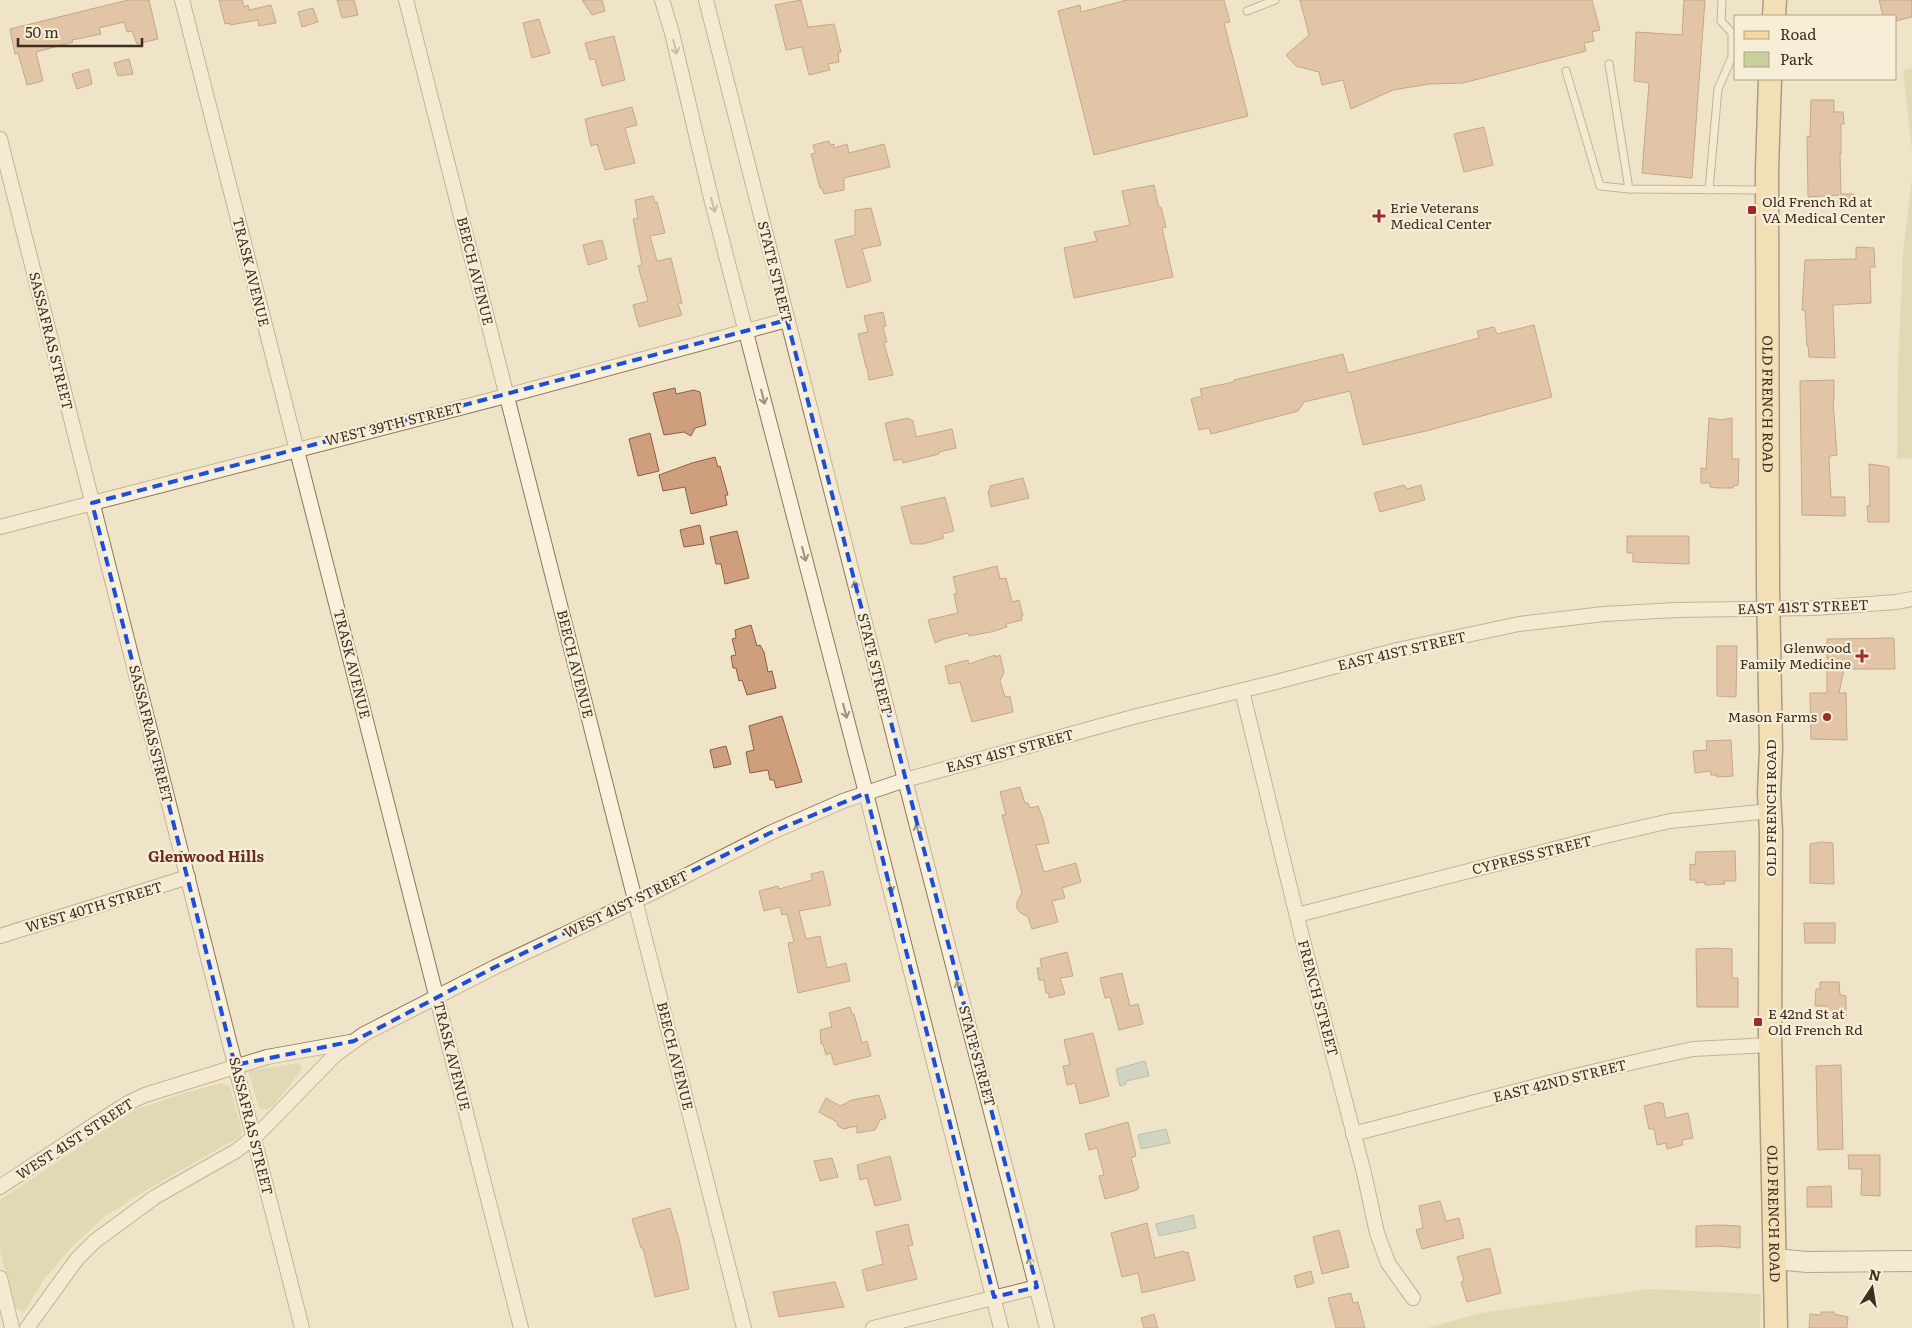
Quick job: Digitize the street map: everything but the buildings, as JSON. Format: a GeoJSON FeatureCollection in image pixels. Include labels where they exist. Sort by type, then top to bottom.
{"type":"FeatureCollection","features":[{"type":"Feature","properties":{"kind":"main road"},"geometry":{"type":"LineString","coordinates":[[1774,15],[1775,0]]}},
{"type":"Feature","properties":{"kind":"main road","name":"OLD FRENCH ROAD"},"geometry":{"type":"LineString","coordinates":[[1770,80],[1767,190],[1770,1044],[1776,1328]]}},
{"type":"Feature","properties":{"kind":"street","name":"TRASK AVENUE"},"geometry":{"type":"LineString","coordinates":[[182,0],[438,996],[521,1328]]}},
{"type":"Feature","properties":{"kind":"street","name":"BEECH AVENUE"},"geometry":{"type":"LineString","coordinates":[[406,0],[744,1328]]}},
{"type":"Feature","properties":{"kind":"street"},"geometry":{"type":"LineString","coordinates":[[662,0],[672,33],[711,198],[866,793],[1002,1328]]}},
{"type":"Feature","properties":{"kind":"street","name":"STATE STREET"},"geometry":{"type":"LineString","coordinates":[[706,0],[1047,1328]]}},
{"type":"Feature","properties":{"kind":"street","name":"SASSAFRAS STREET"},"geometry":{"type":"LineString","coordinates":[[0,139],[302,1328]]}},
{"type":"Feature","properties":{"kind":"street","name":"WEST 39TH STREET"},"geometry":{"type":"LineString","coordinates":[[0,526],[506,396],[787,320]]}},
{"type":"Feature","properties":{"kind":"street","name":"EAST 41ST STREET"},"geometry":{"type":"LineString","coordinates":[[905,780],[1133,717],[1242,691],[1398,650],[1519,624],[1604,614],[1676,610],[1843,606],[1912,599]]}},
{"type":"Feature","properties":{"kind":"street","name":"FRENCH STREET"},"geometry":{"type":"LineString","coordinates":[[1242,691],[1297,915],[1364,1172],[1377,1233],[1388,1263],[1413,1298]]}},
{"type":"Feature","properties":{"kind":"street","name":"WEST 41ST STREET"},"geometry":{"type":"LineString","coordinates":[[27,1328],[77,1258],[94,1241],[155,1197],[231,1155],[254,1137],[335,1055],[364,1034],[495,967],[636,900],[770,833],[866,793],[905,780]]}},
{"type":"Feature","properties":{"kind":"street","name":"CYPRESS STREET"},"geometry":{"type":"LineString","coordinates":[[1297,915],[1653,825],[1704,817],[1770,811]]}},
{"type":"Feature","properties":{"kind":"street","name":"WEST 40TH STREET"},"geometry":{"type":"LineString","coordinates":[[0,936],[188,877]]}},
{"type":"Feature","properties":{"kind":"street","name":"WEST 41ST STREET"},"geometry":{"type":"LineString","coordinates":[[0,1187],[128,1103],[165,1088],[236,1065],[288,1052],[354,1042]]}},
{"type":"Feature","properties":{"kind":"street","name":"EAST 42ND STREET"},"geometry":{"type":"LineString","coordinates":[[1353,1134],[1575,1076],[1656,1057],[1692,1050],[1770,1044]]}},
{"type":"Feature","properties":{"kind":"street"},"geometry":{"type":"LineString","coordinates":[[1775,1259],[1807,1262],[1912,1261]]}},
{"type":"Feature","properties":{"kind":"street"},"geometry":{"type":"LineString","coordinates":[[0,1278],[12,1328]]}},
{"type":"Feature","properties":{"kind":"street"},"geometry":{"type":"LineString","coordinates":[[873,1328],[1037,1287]]}},
{"type":"Feature","properties":{"kind":"lane"},"geometry":{"type":"LineString","coordinates":[[1247,11],[1275,0]]}},
{"type":"Feature","properties":{"kind":"lane"},"geometry":{"type":"LineString","coordinates":[[1709,190],[1718,89],[1732,57],[1732,33],[1721,21],[1722,0]]}},
{"type":"Feature","properties":{"kind":"lane"},"geometry":{"type":"LineString","coordinates":[[1609,64],[1629,189]]}},
{"type":"Feature","properties":{"kind":"lane"},"geometry":{"type":"LineString","coordinates":[[1566,71],[1600,186],[1629,189],[1767,190]]}},
{"type":"Feature","properties":{"kind":"highlighted area"},"geometry":{"type":"Polygon","coordinates":[[[787,320],[1037,1287],[994,1297],[866,793],[770,833],[495,967],[354,1041],[235,1065],[92,503],[787,320]]]}},
{"type":"Feature","properties":{"kind":"green space"},"geometry":{"type":"Polygon","coordinates":[[[1912,68],[1912,151],[1903,70],[1912,68]]]}},
{"type":"Feature","properties":{"kind":"green space"},"geometry":{"type":"Polygon","coordinates":[[[1912,178],[1912,458],[1897,459],[1898,368],[1903,252],[1912,178]]]}},
{"type":"Feature","properties":{"kind":"green space"},"geometry":{"type":"Polygon","coordinates":[[[299,1063],[302,1069],[274,1105],[266,1110],[259,1108],[248,1071],[299,1063]]]}},
{"type":"Feature","properties":{"kind":"green space"},"geometry":{"type":"Polygon","coordinates":[[[222,1083],[230,1087],[242,1131],[241,1136],[138,1195],[104,1217],[71,1248],[45,1278],[23,1313],[14,1307],[0,1251],[0,1200],[134,1110],[187,1092],[222,1083]]]}},
{"type":"Feature","properties":{"kind":"green space"},"geometry":{"type":"Polygon","coordinates":[[[1650,1289],[1761,1294],[1760,1328],[1427,1328],[1481,1313],[1650,1289]]]}},
{"type":"Feature","properties":{"kind":"water"},"geometry":{"type":"Polygon","coordinates":[[[1145,1061],[1149,1076],[1126,1081],[1126,1084],[1120,1086],[1116,1069],[1145,1061]]]}},
{"type":"Feature","properties":{"kind":"water"},"geometry":{"type":"Polygon","coordinates":[[[1166,1129],[1170,1143],[1141,1149],[1138,1135],[1166,1129]]]}},
{"type":"Feature","properties":{"kind":"water"},"geometry":{"type":"Polygon","coordinates":[[[1193,1215],[1196,1228],[1159,1236],[1156,1224],[1193,1215]]]}},
{"type":"Feature","properties":{"kind":"place","name":"Old French Rd at VA Medical Center"},"geometry":{"type":"Point","coordinates":[1752,210]}},
{"type":"Feature","properties":{"kind":"place","name":"Erie Veterans Medical Center"},"geometry":{"type":"Point","coordinates":[1379,216]}},
{"type":"Feature","properties":{"kind":"place","name":"Glenwood Family Medicine"},"geometry":{"type":"Point","coordinates":[1862,656]}},
{"type":"Feature","properties":{"kind":"place","name":"Mason Farms"},"geometry":{"type":"Point","coordinates":[1827,717]}},
{"type":"Feature","properties":{"kind":"place","name":"E 42nd St at Old French Rd"},"geometry":{"type":"Point","coordinates":[1758,1022]}},
{"type":"Feature","properties":{"kind":"district","name":"Glenwood Hills"},"geometry":{"type":"Point","coordinates":[206,857]}}]}
